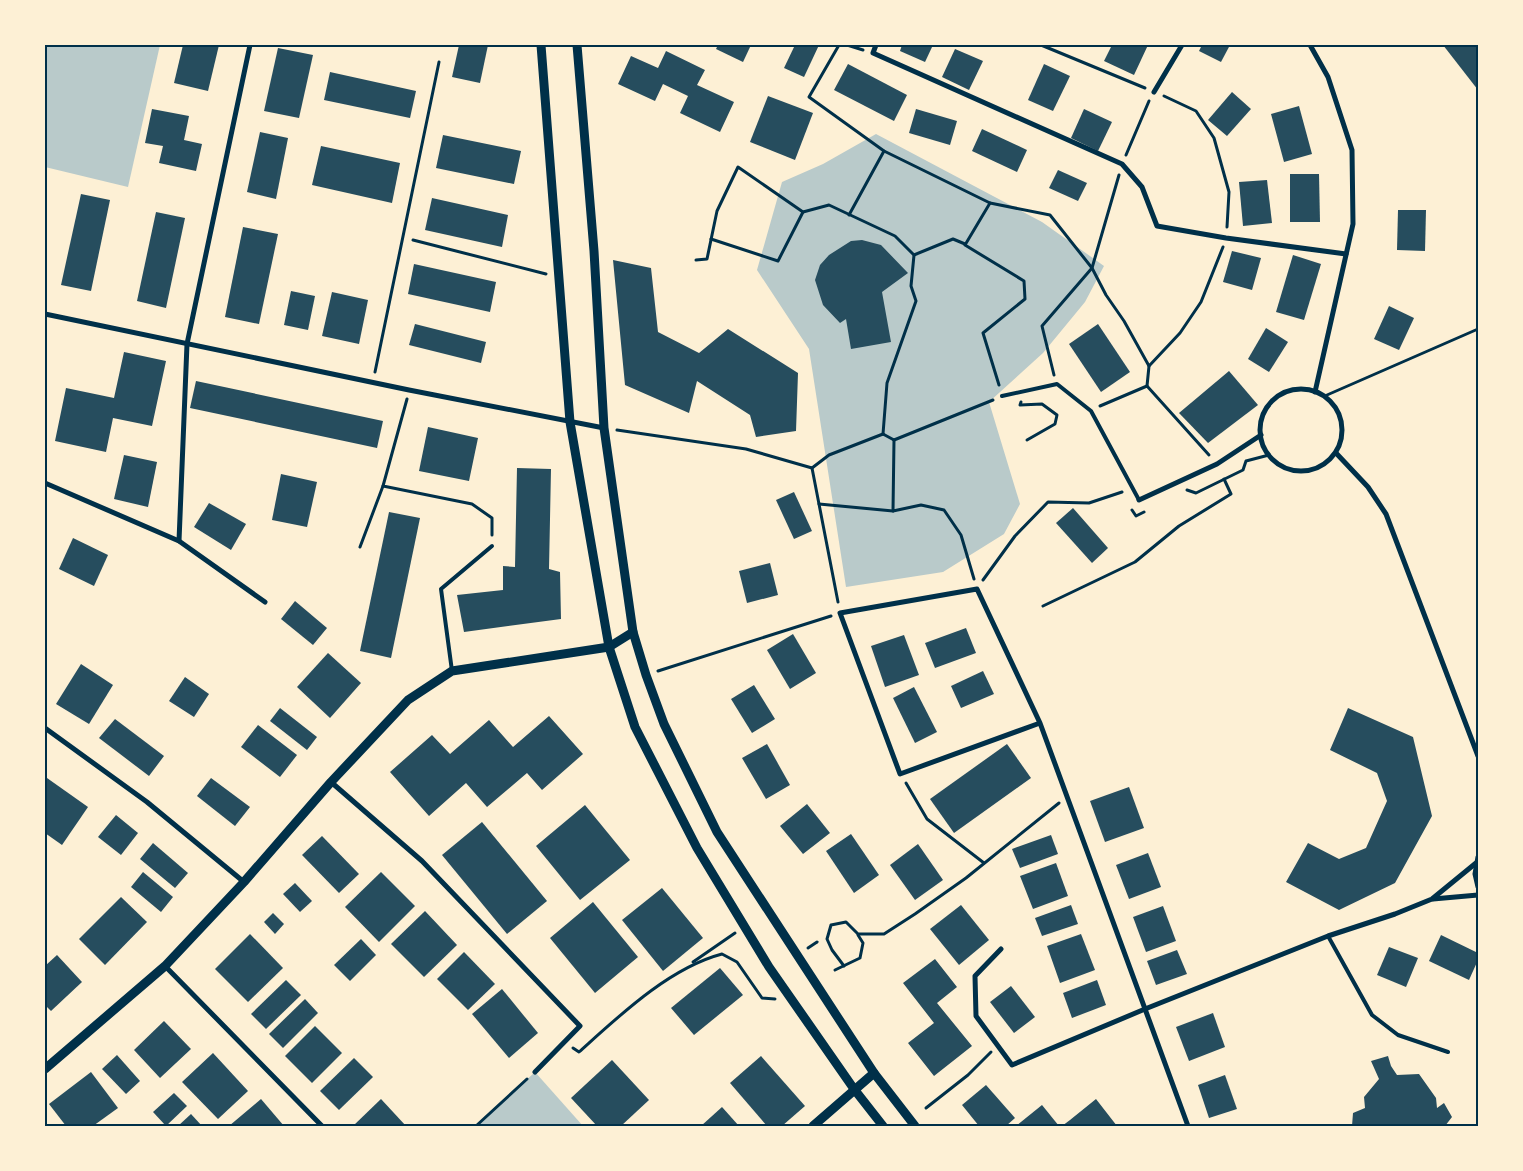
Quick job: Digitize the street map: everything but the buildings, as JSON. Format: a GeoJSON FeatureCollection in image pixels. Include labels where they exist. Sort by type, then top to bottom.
{"type":"FeatureCollection","features":[{"type":"Feature","properties":{"kind":"street"},"geometry":{"type":"LineString","coordinates":[[179,541],[187,344],[250,45]]}},
{"type":"Feature","properties":{"kind":"street"},"geometry":{"type":"LineString","coordinates":[[541,45],[570,422],[609,647],[635,727],[697,848],[770,967],[854,1089],[883,1126]]}},
{"type":"Feature","properties":{"kind":"street"},"geometry":{"type":"LineString","coordinates":[[577,45],[594,251],[604,428],[633,632],[646,675],[664,724],[717,832],[874,1073],[915,1126]]}},
{"type":"Feature","properties":{"kind":"street"},"geometry":{"type":"LineString","coordinates":[[876,45],[873,54],[1122,164],[1142,187],[1157,226],[1226,238],[1346,254]]}},
{"type":"Feature","properties":{"kind":"street"},"geometry":{"type":"LineString","coordinates":[[1154,92],[1182,45]]}},
{"type":"Feature","properties":{"kind":"street"},"geometry":{"type":"LineString","coordinates":[[1310,45],[1328,77],[1352,150],[1353,224],[1315,392]]}},
{"type":"Feature","properties":{"kind":"street"},"geometry":{"type":"LineString","coordinates":[[45,314],[409,390],[604,428]]}},
{"type":"Feature","properties":{"kind":"street"},"geometry":{"type":"LineString","coordinates":[[1301,389],[1324,396],[1334,406],[1341,418],[1342,440],[1336,453],[1325,464],[1318,467],[1295,471],[1282,466],[1265,449],[1261,435],[1262,420],[1267,408],[1276,398],[1289,391],[1301,389]]}},
{"type":"Feature","properties":{"kind":"street"},"geometry":{"type":"LineString","coordinates":[[1138,500],[1216,464],[1261,435]]}},
{"type":"Feature","properties":{"kind":"street"},"geometry":{"type":"LineString","coordinates":[[1336,453],[1368,487],[1386,514],[1478,756]]}},
{"type":"Feature","properties":{"kind":"street"},"geometry":{"type":"LineString","coordinates":[[45,483],[179,541],[265,602]]}},
{"type":"Feature","properties":{"kind":"street"},"geometry":{"type":"LineString","coordinates":[[1040,723],[900,774],[840,613],[977,589],[1040,723],[1188,1126]]}},
{"type":"Feature","properties":{"kind":"street"},"geometry":{"type":"LineString","coordinates":[[45,1069],[165,966],[244,882],[332,782],[408,700],[452,671],[609,647],[633,632]]}},
{"type":"Feature","properties":{"kind":"street"},"geometry":{"type":"LineString","coordinates":[[46,731],[147,802],[244,882]]}},
{"type":"Feature","properties":{"kind":"street"},"geometry":{"type":"LineString","coordinates":[[332,782],[422,861],[580,1026],[535,1072]]}},
{"type":"Feature","properties":{"kind":"street"},"geometry":{"type":"LineString","coordinates":[[1477,860],[1478,887]]}},
{"type":"Feature","properties":{"kind":"street"},"geometry":{"type":"LineString","coordinates":[[1001,949],[975,976],[976,1016],[1012,1065],[1145,1009],[1328,936],[1395,914],[1432,898],[1477,860]]}},
{"type":"Feature","properties":{"kind":"street"},"geometry":{"type":"LineString","coordinates":[[1432,898],[1478,895]]}},
{"type":"Feature","properties":{"kind":"street"},"geometry":{"type":"LineString","coordinates":[[165,966],[322,1126]]}},
{"type":"Feature","properties":{"kind":"street"},"geometry":{"type":"LineString","coordinates":[[813,1126],[874,1073]]}},
{"type":"Feature","properties":{"kind":"lane"},"geometry":{"type":"LineString","coordinates":[[1002,396],[1057,384],[1091,411],[1138,500]]}},
{"type":"Feature","properties":{"kind":"lane"},"geometry":{"type":"LineString","coordinates":[[452,671],[441,589],[492,546]]}},
{"type":"Feature","properties":{"kind":"lane"},"geometry":{"type":"LineString","coordinates":[[1328,936],[1372,1015],[1398,1035],[1448,1052]]}},
{"type":"Feature","properties":{"kind":"path"},"geometry":{"type":"LineString","coordinates":[[839,45],[809,97],[884,151],[990,203],[1050,216],[1092,268],[1149,366],[1147,386]]}},
{"type":"Feature","properties":{"kind":"path"},"geometry":{"type":"LineString","coordinates":[[847,45],[873,54]]}},
{"type":"Feature","properties":{"kind":"path"},"geometry":{"type":"LineString","coordinates":[[1041,45],[1178,101],[1196,111],[1214,138],[1229,192],[1226,238],[1201,302],[1180,333],[1149,366]]}},
{"type":"Feature","properties":{"kind":"path"},"geometry":{"type":"LineString","coordinates":[[373,382],[439,62]]}},
{"type":"Feature","properties":{"kind":"path"},"geometry":{"type":"LineString","coordinates":[[1057,384],[1042,326],[1092,268],[1122,164],[1154,92]]}},
{"type":"Feature","properties":{"kind":"path"},"geometry":{"type":"LineString","coordinates":[[849,215],[884,151]]}},
{"type":"Feature","properties":{"kind":"path"},"geometry":{"type":"LineString","coordinates":[[696,260],[707,259],[717,211],[738,167],[803,212]]}},
{"type":"Feature","properties":{"kind":"path"},"geometry":{"type":"LineString","coordinates":[[965,244],[990,203]]}},
{"type":"Feature","properties":{"kind":"path"},"geometry":{"type":"LineString","coordinates":[[711,239],[778,261],[803,212],[829,205],[895,236],[914,256],[911,286],[916,301],[887,383],[883,434]]}},
{"type":"Feature","properties":{"kind":"path"},"geometry":{"type":"LineString","coordinates":[[894,440],[1002,396],[983,333],[1025,299],[1024,282],[965,244],[952,239],[914,256]]}},
{"type":"Feature","properties":{"kind":"path"},"geometry":{"type":"LineString","coordinates":[[413,240],[559,278]]}},
{"type":"Feature","properties":{"kind":"path"},"geometry":{"type":"LineString","coordinates":[[1324,396],[1478,329]]}},
{"type":"Feature","properties":{"kind":"path"},"geometry":{"type":"LineString","coordinates":[[360,547],[383,486],[409,390]]}},
{"type":"Feature","properties":{"kind":"path"},"geometry":{"type":"LineString","coordinates":[[1023,392],[1020,405],[1042,404],[1057,415],[1055,424],[1027,440]]}},
{"type":"Feature","properties":{"kind":"path"},"geometry":{"type":"LineString","coordinates":[[604,428],[746,449],[812,468]]}},
{"type":"Feature","properties":{"kind":"path"},"geometry":{"type":"LineString","coordinates":[[812,468],[829,455],[883,434],[894,440]]}},
{"type":"Feature","properties":{"kind":"path"},"geometry":{"type":"LineString","coordinates":[[894,440],[894,511]]}},
{"type":"Feature","properties":{"kind":"path"},"geometry":{"type":"LineString","coordinates":[[1178,494],[1186,490],[1196,493],[1242,470],[1246,462],[1270,455]]}},
{"type":"Feature","properties":{"kind":"path"},"geometry":{"type":"LineString","coordinates":[[646,675],[840,613],[812,468]]}},
{"type":"Feature","properties":{"kind":"path"},"geometry":{"type":"LineString","coordinates":[[383,486],[472,504],[492,518],[492,546]]}},
{"type":"Feature","properties":{"kind":"path"},"geometry":{"type":"LineString","coordinates":[[977,589],[1015,536],[1048,502],[1089,503],[1122,491],[1126,499]]}},
{"type":"Feature","properties":{"kind":"path"},"geometry":{"type":"LineString","coordinates":[[819,504],[894,511],[921,505],[944,510],[961,535],[977,589]]}},
{"type":"Feature","properties":{"kind":"path"},"geometry":{"type":"LineString","coordinates":[[1131,508],[1136,516],[1153,507]]}},
{"type":"Feature","properties":{"kind":"path"},"geometry":{"type":"LineString","coordinates":[[900,774],[927,819],[984,863]]}},
{"type":"Feature","properties":{"kind":"path"},"geometry":{"type":"LineString","coordinates":[[858,934],[884,934],[984,863],[1067,796]]}},
{"type":"Feature","properties":{"kind":"path"},"geometry":{"type":"LineString","coordinates":[[835,970],[844,966],[860,958],[863,942],[846,922],[831,925],[827,939],[832,950],[844,966]]}},
{"type":"Feature","properties":{"kind":"path"},"geometry":{"type":"LineString","coordinates":[[564,1042],[579,1052],[673,974],[745,927]]}},
{"type":"Feature","properties":{"kind":"path"},"geometry":{"type":"LineString","coordinates":[[805,950],[817,942]]}},
{"type":"Feature","properties":{"kind":"path"},"geometry":{"type":"LineString","coordinates":[[673,974],[697,962],[722,954],[737,962],[754,985]]}},
{"type":"Feature","properties":{"kind":"path"},"geometry":{"type":"LineString","coordinates":[[926,1108],[968,1075],[997,1047]]}},
{"type":"Feature","properties":{"kind":"path"},"geometry":{"type":"LineString","coordinates":[[476,1126],[535,1072]]}},
{"type":"Feature","properties":{"kind":"shaded area"},"geometry":{"type":"Polygon","coordinates":[[[45,45],[160,45],[128,187],[45,167],[45,45]]]}},
{"type":"Feature","properties":{"kind":"shaded area"},"geometry":{"type":"Polygon","coordinates":[[[876,134],[1042,222],[1104,266],[1085,302],[1043,353],[989,402],[1020,504],[1004,534],[943,572],[846,587],[809,349],[757,270],[782,182],[823,164],[876,134]]]}},
{"type":"Feature","properties":{"kind":"shaded area"},"geometry":{"type":"Polygon","coordinates":[[[535,1072],[583,1126],[476,1126],[535,1072]]]}}]}
